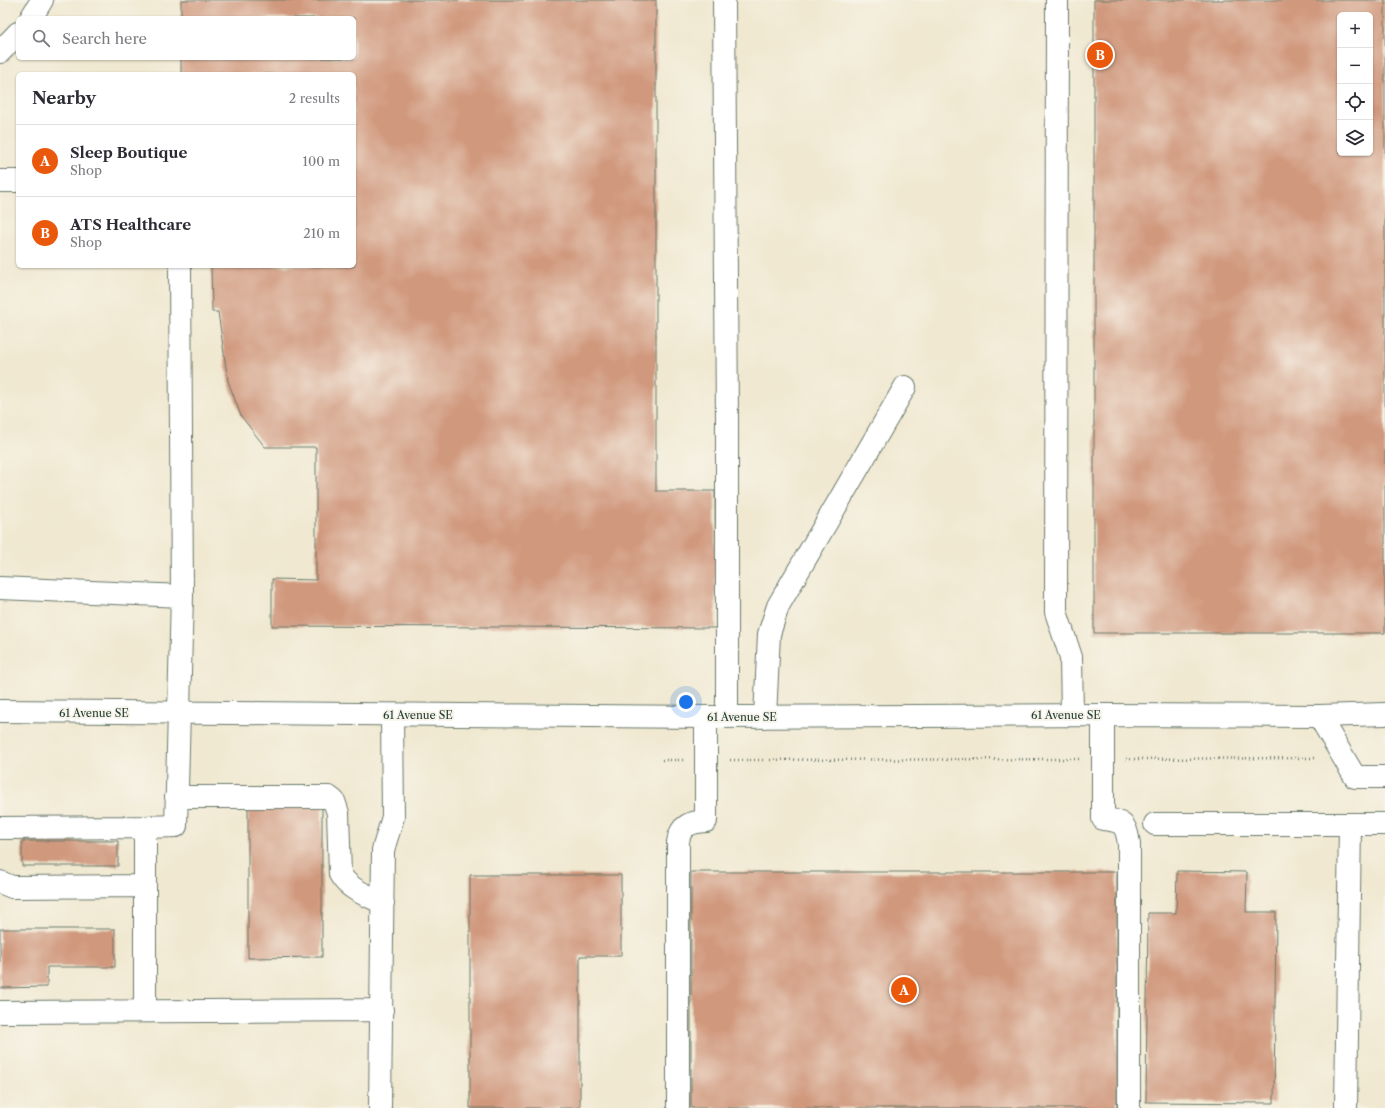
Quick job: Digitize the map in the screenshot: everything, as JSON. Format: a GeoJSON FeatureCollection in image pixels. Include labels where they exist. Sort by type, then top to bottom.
{"type":"FeatureCollection","features":[{"type":"Feature","properties":{"kind":"street"},"geometry":{"type":"LineString","coordinates":[[32,16],[42,0]]}},
{"type":"Feature","properties":{"kind":"street"},"geometry":{"type":"LineString","coordinates":[[678,1108],[678,842],[679,833],[684,826],[694,822],[706,821],[706,760],[716,717],[727,420],[724,0]]}},
{"type":"Feature","properties":{"kind":"street"},"geometry":{"type":"LineString","coordinates":[[1057,0],[1056,612],[1071,657],[1072,715]]}},
{"type":"Feature","properties":{"kind":"street"},"geometry":{"type":"LineString","coordinates":[[0,52],[16,36]]}},
{"type":"Feature","properties":{"kind":"street"},"geometry":{"type":"LineString","coordinates":[[0,182],[16,181]]}},
{"type":"Feature","properties":{"kind":"street"},"geometry":{"type":"LineString","coordinates":[[0,828],[176,826],[182,596],[180,268]]}},
{"type":"Feature","properties":{"kind":"street"},"geometry":{"type":"LineString","coordinates":[[765,717],[769,634],[778,606],[905,387]]}},
{"type":"Feature","properties":{"kind":"street"},"geometry":{"type":"LineString","coordinates":[[0,588],[182,596]]}},
{"type":"Feature","properties":{"kind":"street","name":"61 Avenue SE"},"geometry":{"type":"LineString","coordinates":[[1,713],[180,712],[716,717],[1072,715],[1319,716],[1385,714]]}},
{"type":"Feature","properties":{"kind":"street"},"geometry":{"type":"LineString","coordinates":[[380,1108],[384,850],[393,817],[392,715]]}},
{"type":"Feature","properties":{"kind":"street"},"geometry":{"type":"LineString","coordinates":[[1104,715],[1103,819],[1117,821],[1123,824],[1127,832],[1129,844],[1129,1108]]}},
{"type":"Feature","properties":{"kind":"street"},"geometry":{"type":"LineString","coordinates":[[1319,716],[1355,777],[1385,777]]}},
{"type":"Feature","properties":{"kind":"street"},"geometry":{"type":"LineString","coordinates":[[176,797],[329,797],[334,802],[338,813],[340,874],[351,888],[383,903]]}},
{"type":"Feature","properties":{"kind":"street"},"geometry":{"type":"LineString","coordinates":[[1155,824],[1385,824]]}},
{"type":"Feature","properties":{"kind":"street"},"geometry":{"type":"LineString","coordinates":[[1346,1108],[1350,824]]}},
{"type":"Feature","properties":{"kind":"street"},"geometry":{"type":"LineString","coordinates":[[145,827],[145,1011]]}},
{"type":"Feature","properties":{"kind":"street"},"geometry":{"type":"LineString","coordinates":[[0,882],[12,887],[145,886]]}},
{"type":"Feature","properties":{"kind":"street"},"geometry":{"type":"LineString","coordinates":[[0,1012],[382,1010]]}},
{"type":"Feature","properties":{"kind":"path"},"geometry":{"type":"LineString","coordinates":[[662,760],[1344,758]]}},
{"type":"Feature","properties":{"kind":"building"},"geometry":{"type":"Polygon","coordinates":[[[181,0],[656,0],[656,491],[715,491],[716,628],[272,626],[272,579],[316,580],[316,447],[265,447],[241,416],[228,381],[218,312],[212,312],[211,268],[356,268],[356,72],[181,72],[181,60],[356,60],[356,16],[181,16],[181,0]]]}},
{"type":"Feature","properties":{"kind":"building"},"geometry":{"type":"Polygon","coordinates":[[[1094,0],[1385,0],[1385,633],[1094,633],[1094,0]]]}},
{"type":"Feature","properties":{"kind":"building"},"geometry":{"type":"Polygon","coordinates":[[[248,804],[322,804],[322,957],[248,958],[248,804]]]}},
{"type":"Feature","properties":{"kind":"building"},"geometry":{"type":"Polygon","coordinates":[[[22,841],[118,841],[118,866],[22,866],[22,841]]]}},
{"type":"Feature","properties":{"kind":"building"},"geometry":{"type":"Polygon","coordinates":[[[1177,871],[1247,872],[1246,912],[1276,912],[1274,1103],[1146,1102],[1148,913],[1176,913],[1177,871]]]}},
{"type":"Feature","properties":{"kind":"building"},"geometry":{"type":"Polygon","coordinates":[[[691,872],[1117,872],[1117,1108],[691,1108],[691,872]]]}},
{"type":"Feature","properties":{"kind":"building"},"geometry":{"type":"Polygon","coordinates":[[[470,875],[621,875],[621,956],[580,956],[580,1108],[470,1108],[470,875]]]}},
{"type":"Feature","properties":{"kind":"building"},"geometry":{"type":"Polygon","coordinates":[[[0,929],[115,929],[115,967],[47,967],[47,987],[0,988],[0,929]]]}},
{"type":"Feature","properties":{"kind":"place","name":"ATS Healthcare"},"geometry":{"type":"Point","coordinates":[1100,55]}},
{"type":"Feature","properties":{"kind":"place","name":"Sleep Boutique"},"geometry":{"type":"Point","coordinates":[904,990]}}]}
